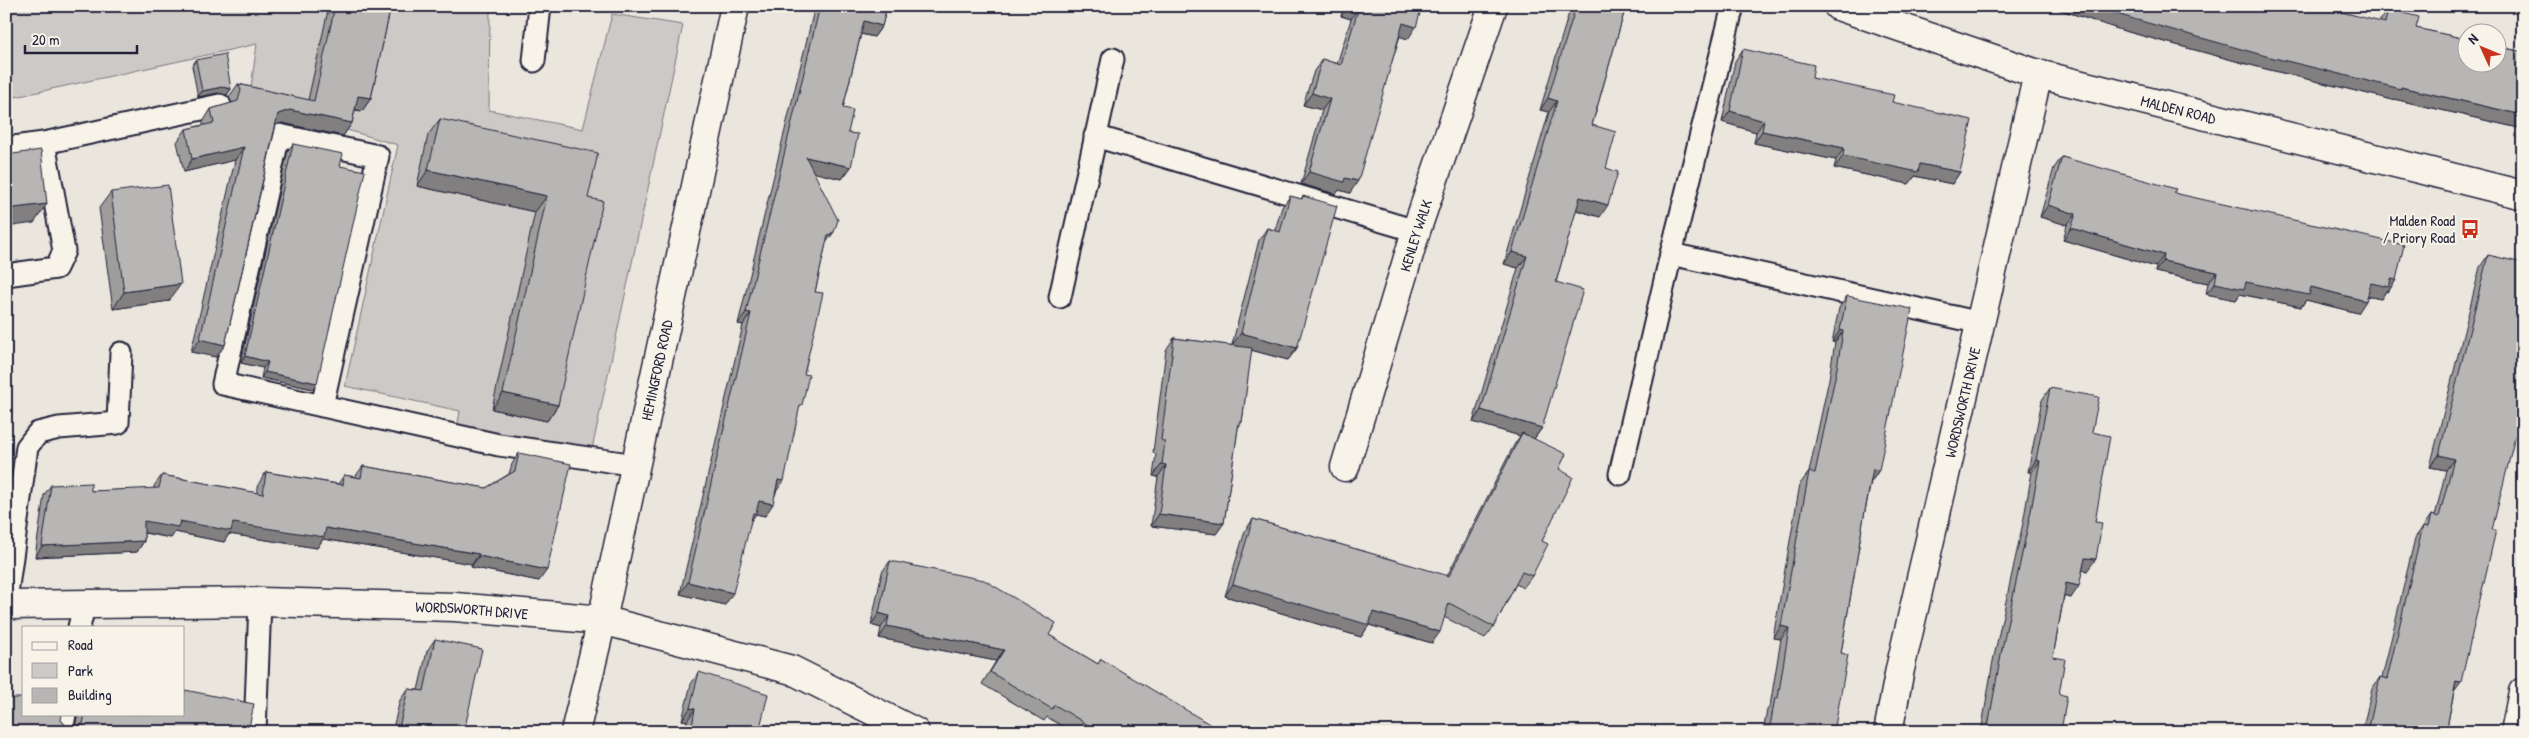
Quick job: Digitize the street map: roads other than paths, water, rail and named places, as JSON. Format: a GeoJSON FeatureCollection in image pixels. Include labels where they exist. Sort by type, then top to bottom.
{"type":"FeatureCollection","features":[{"type":"Feature","properties":{"kind":"street","name":"HEMINGFORD ROAD"},"geometry":{"type":"LineString","coordinates":[[575,732],[602,620],[735,6]]}},
{"type":"Feature","properties":{"kind":"street","name":"KENLEY WALK"},"geometry":{"type":"LineString","coordinates":[[1345,467],[1416,231],[1493,6]]}},
{"type":"Feature","properties":{"kind":"street","name":"MALDEN ROAD"},"geometry":{"type":"LineString","coordinates":[[1838,6],[2038,74],[2523,194]]}},
{"type":"Feature","properties":{"kind":"street","name":"WORDSWORTH DRIVE"},"geometry":{"type":"LineString","coordinates":[[1888,732],[1900,669],[2038,74]]}},
{"type":"Feature","properties":{"kind":"street","name":"WORDSWORTH DRIVE"},"geometry":{"type":"LineString","coordinates":[[6,605],[82,615],[260,602],[455,607],[602,620],[792,670],[915,732]]}},
{"type":"Feature","properties":{"kind":"street"},"geometry":{"type":"LineString","coordinates":[[2515,732],[2523,692]]}},
{"type":"Feature","properties":{"kind":"lane"},"geometry":{"type":"LineString","coordinates":[[534,61],[540,6]]}},
{"type":"Feature","properties":{"kind":"lane"},"geometry":{"type":"LineString","coordinates":[[1620,474],[1671,254],[1733,6]]}},
{"type":"Feature","properties":{"kind":"lane"},"geometry":{"type":"LineString","coordinates":[[1060,297],[1113,59]]}},
{"type":"Feature","properties":{"kind":"lane"},"geometry":{"type":"LineString","coordinates":[[6,148],[44,143],[220,105]]}},
{"type":"Feature","properties":{"kind":"lane"},"geometry":{"type":"LineString","coordinates":[[322,406],[378,156],[279,135],[223,384],[322,406],[498,445],[636,465]]}},
{"type":"Feature","properties":{"kind":"lane"},"geometry":{"type":"LineString","coordinates":[[1095,136],[1416,231]]}},
{"type":"Feature","properties":{"kind":"lane"},"geometry":{"type":"LineString","coordinates":[[6,275],[56,268],[64,251],[44,143]]}},
{"type":"Feature","properties":{"kind":"lane"},"geometry":{"type":"LineString","coordinates":[[1671,254],[1981,322]]}},
{"type":"Feature","properties":{"kind":"lane"},"geometry":{"type":"LineString","coordinates":[[6,601],[26,447],[38,434],[59,428],[118,424],[121,353]]}},
{"type":"Feature","properties":{"kind":"lane"},"geometry":{"type":"LineString","coordinates":[[254,732],[260,602]]}},
{"type":"Feature","properties":{"kind":"lane"},"geometry":{"type":"LineString","coordinates":[[62,732],[65,716]]}},
{"type":"Feature","properties":{"kind":"place","name":"Malden Road / Priory Road"},"geometry":{"type":"Point","coordinates":[2470,229]}}]}
